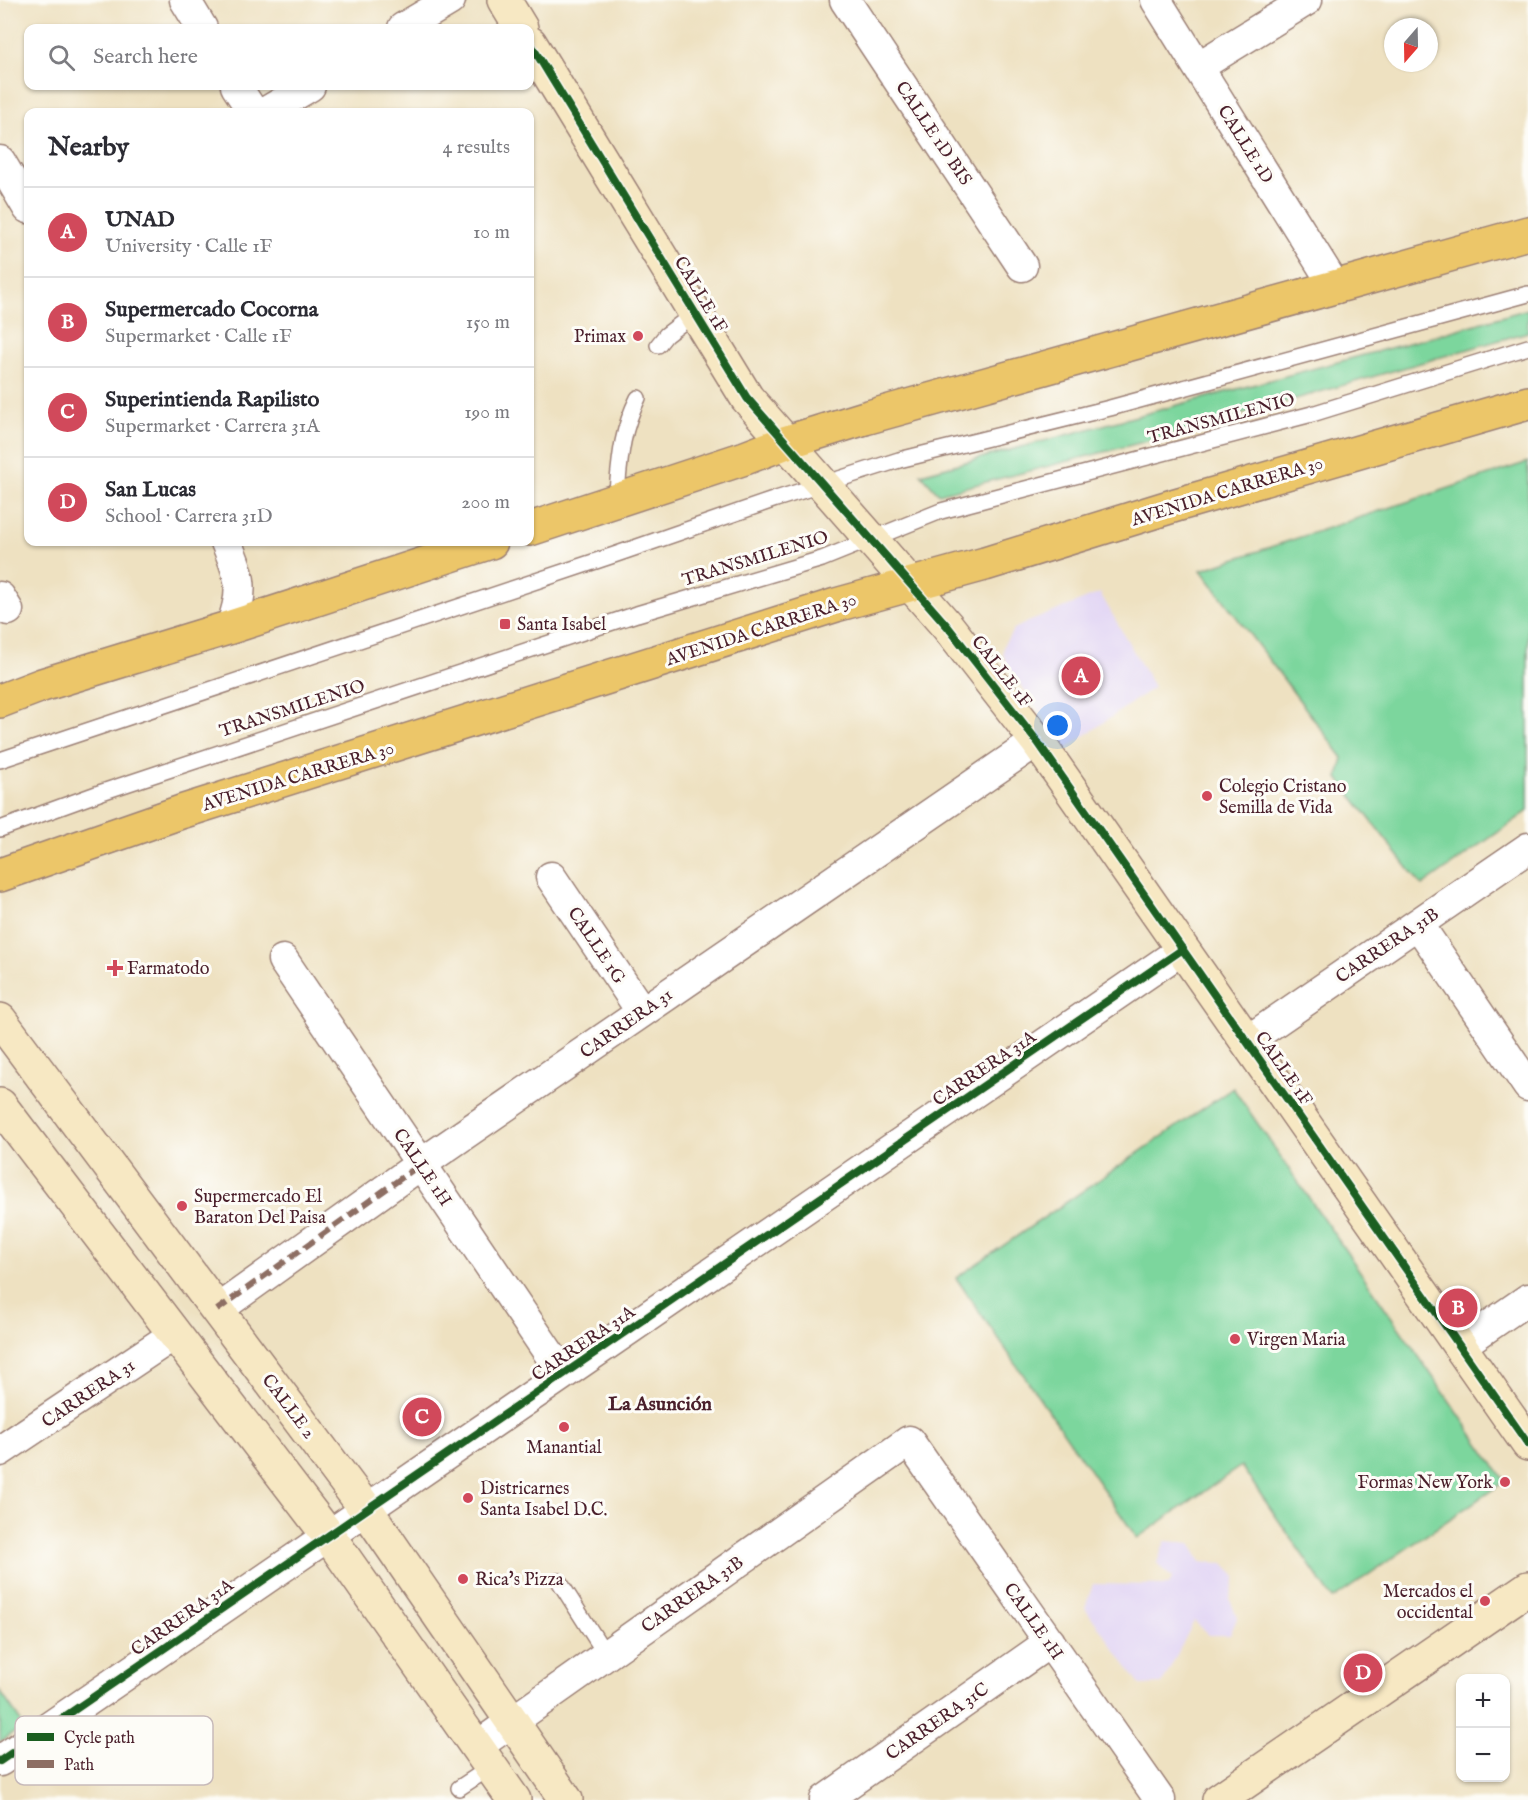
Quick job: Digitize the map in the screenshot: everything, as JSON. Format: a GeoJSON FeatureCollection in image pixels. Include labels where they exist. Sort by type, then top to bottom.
{"type":"FeatureCollection","features":[{"type":"Feature","properties":{"kind":"highway"},"geometry":{"type":"LineString","coordinates":[[534,528],[865,418],[1528,234]]}},
{"type":"Feature","properties":{"kind":"highway","name":"AVENIDA CARRERA 30"},"geometry":{"type":"LineString","coordinates":[[0,875],[181,812],[836,604],[985,564],[1528,403]]}},
{"type":"Feature","properties":{"kind":"highway"},"geometry":{"type":"LineString","coordinates":[[0,701],[42,685],[231,627],[479,546]]}},
{"type":"Feature","properties":{"kind":"street"},"geometry":{"type":"LineString","coordinates":[[185,0],[200,24]]}},
{"type":"Feature","properties":{"kind":"street"},"geometry":{"type":"LineString","coordinates":[[410,24],[450,0]]}},
{"type":"Feature","properties":{"kind":"street"},"geometry":{"type":"LineString","coordinates":[[504,0],[519,24]]}},
{"type":"Feature","properties":{"kind":"street","name":"CALLE 1D BIS"},"geometry":{"type":"LineString","coordinates":[[846,0],[1022,266]]}},
{"type":"Feature","properties":{"kind":"street","name":"CALLE 1D"},"geometry":{"type":"LineString","coordinates":[[1156,0],[1336,288]]}},
{"type":"Feature","properties":{"kind":"street"},"geometry":{"type":"LineString","coordinates":[[1198,67],[1307,0]]}},
{"type":"Feature","properties":{"kind":"street","name":"CALLE 1F"},"geometry":{"type":"LineString","coordinates":[[534,50],[747,398],[784,443],[912,584],[1037,741],[1528,1444]]}},
{"type":"Feature","properties":{"kind":"street"},"geometry":{"type":"LineString","coordinates":[[239,90],[250,108]]}},
{"type":"Feature","properties":{"kind":"street"},"geometry":{"type":"LineString","coordinates":[[273,108],[303,90]]}},
{"type":"Feature","properties":{"kind":"street"},"geometry":{"type":"LineString","coordinates":[[0,161],[24,201]]}},
{"type":"Feature","properties":{"kind":"street"},"geometry":{"type":"LineString","coordinates":[[228,546],[238,568],[241,585],[239,605],[231,627]]}},
{"type":"Feature","properties":{"kind":"street","name":"CARRERA 31"},"geometry":{"type":"LineString","coordinates":[[217,1310],[422,1164],[1037,741]]}},
{"type":"Feature","properties":{"kind":"street","name":"CARRERA 31B"},"geometry":{"type":"LineString","coordinates":[[1247,1041],[1528,848]]}},
{"type":"Feature","properties":{"kind":"street","name":"CALLE 1G"},"geometry":{"type":"LineString","coordinates":[[551,877],[642,1012]]}},
{"type":"Feature","properties":{"kind":"street"},"geometry":{"type":"LineString","coordinates":[[1418,924],[1528,1086]]}},
{"type":"Feature","properties":{"kind":"street","name":"CARRERA 31A"},"geometry":{"type":"LineString","coordinates":[[65,1716],[1183,949]]}},
{"type":"Feature","properties":{"kind":"street","name":"CALLE 1H"},"geometry":{"type":"LineString","coordinates":[[283,960],[563,1374]]}},
{"type":"Feature","properties":{"kind":"street","name":"CALLE 2"},"geometry":{"type":"LineString","coordinates":[[0,1020],[366,1509],[566,1800]]}},
{"type":"Feature","properties":{"kind":"street"},"geometry":{"type":"LineString","coordinates":[[2,1111],[328,1535],[514,1800]]}},
{"type":"Feature","properties":{"kind":"street"},"geometry":{"type":"LineString","coordinates":[[1460,1346],[1528,1299]]}},
{"type":"Feature","properties":{"kind":"street","name":"CARRERA 31"},"geometry":{"type":"LineString","coordinates":[[0,1452],[175,1335]]}},
{"type":"Feature","properties":{"kind":"street","name":"CARRERA 31B"},"geometry":{"type":"LineString","coordinates":[[484,1757],[512,1722],[909,1441]]}},
{"type":"Feature","properties":{"kind":"street","name":"CALLE 1H"},"geometry":{"type":"LineString","coordinates":[[909,1441],[1160,1800]]}},
{"type":"Feature","properties":{"kind":"street"},"geometry":{"type":"LineString","coordinates":[[1219,1800],[1528,1588]]}},
{"type":"Feature","properties":{"kind":"street","name":"CARRERA 31C"},"geometry":{"type":"LineString","coordinates":[[825,1800],[1050,1642]]}},
{"type":"Feature","properties":{"kind":"street","name":"CARRERA 31A"},"geometry":{"type":"LineString","coordinates":[[0,1761],[15,1751]]}},
{"type":"Feature","properties":{"kind":"lane"},"geometry":{"type":"LineString","coordinates":[[0,759],[899,460],[1110,408],[1528,294]]}},
{"type":"Feature","properties":{"kind":"lane"},"geometry":{"type":"LineString","coordinates":[[658,345],[666,335],[694,313]]}},
{"type":"Feature","properties":{"kind":"lane","name":"TRANSMILENIO"},"geometry":{"type":"LineString","coordinates":[[0,829],[102,792],[637,614],[822,559],[941,511],[1312,414],[1528,347]]}},
{"type":"Feature","properties":{"kind":"lane"},"geometry":{"type":"LineString","coordinates":[[616,501],[622,439],[638,398]]}},
{"type":"Feature","properties":{"kind":"lane"},"geometry":{"type":"LineString","coordinates":[[559,1581],[606,1655]]}},
{"type":"Feature","properties":{"kind":"lane"},"geometry":{"type":"LineString","coordinates":[[459,1788],[484,1757]]}},
{"type":"Feature","properties":{"kind":"shaded area"},"geometry":{"type":"Polygon","coordinates":[[[1100,593],[1154,687],[1066,749],[1007,665],[1003,653],[1004,644],[1014,629],[1100,593]]]}},
{"type":"Feature","properties":{"kind":"shaded area"},"geometry":{"type":"Polygon","coordinates":[[[1165,1541],[1190,1543],[1201,1562],[1224,1563],[1236,1577],[1230,1599],[1237,1618],[1230,1635],[1209,1635],[1194,1621],[1162,1684],[1140,1685],[1085,1608],[1093,1584],[1169,1585],[1172,1578],[1157,1563],[1165,1541]]]}},
{"type":"Feature","properties":{"kind":"green space"},"geometry":{"type":"Polygon","coordinates":[[[1528,309],[1528,332],[1167,436],[939,494],[921,474],[1431,337],[1528,309]]]}},
{"type":"Feature","properties":{"kind":"green space"},"geometry":{"type":"Polygon","coordinates":[[[1528,462],[1528,811],[1422,886],[1338,778],[1343,758],[1201,570],[1528,462]]]}},
{"type":"Feature","properties":{"kind":"green space"},"geometry":{"type":"Polygon","coordinates":[[[1233,1088],[1505,1481],[1333,1599],[1241,1466],[1137,1538],[956,1278],[1233,1088]]]}},
{"type":"Feature","properties":{"kind":"green space"},"geometry":{"type":"Polygon","coordinates":[[[0,1691],[17,1716],[15,1716],[15,1732],[0,1742],[0,1691]]]}},
{"type":"Feature","properties":{"kind":"marked path"},"geometry":{"type":"LineString","coordinates":[[217,1310],[421,1164]]}},
{"type":"Feature","properties":{"kind":"cycle path"},"geometry":{"type":"LineString","coordinates":[[534,50],[747,398],[948,627],[1037,741],[1528,1444]]}},
{"type":"Feature","properties":{"kind":"cycle path"},"geometry":{"type":"LineString","coordinates":[[66,1716],[1183,949]]}},
{"type":"Feature","properties":{"kind":"cycle path"},"geometry":{"type":"LineString","coordinates":[[0,1761],[15,1751]]}},
{"type":"Feature","properties":{"kind":"place","name":"Primax"},"geometry":{"type":"Point","coordinates":[638,336]}},
{"type":"Feature","properties":{"kind":"place","name":"Santa Isabel"},"geometry":{"type":"Point","coordinates":[505,624]}},
{"type":"Feature","properties":{"kind":"place","name":"UNAD"},"geometry":{"type":"Point","coordinates":[1081,676]}},
{"type":"Feature","properties":{"kind":"place","name":"Colegio Cristano Semilla de Vida"},"geometry":{"type":"Point","coordinates":[1207,796]}},
{"type":"Feature","properties":{"kind":"place","name":"Farmatodo"},"geometry":{"type":"Point","coordinates":[115,968]}},
{"type":"Feature","properties":{"kind":"place","name":"Supermercado El Baraton Del Paisa"},"geometry":{"type":"Point","coordinates":[182,1206]}},
{"type":"Feature","properties":{"kind":"place","name":"Supermercado Cocorna"},"geometry":{"type":"Point","coordinates":[1458,1308]}},
{"type":"Feature","properties":{"kind":"place","name":"Virgen Maria"},"geometry":{"type":"Point","coordinates":[1235,1339]}},
{"type":"Feature","properties":{"kind":"place","name":"Superintienda Rapilisto"},"geometry":{"type":"Point","coordinates":[422,1417]}},
{"type":"Feature","properties":{"kind":"place","name":"Manantial"},"geometry":{"type":"Point","coordinates":[564,1427]}},
{"type":"Feature","properties":{"kind":"place","name":"Formas New York"},"geometry":{"type":"Point","coordinates":[1505,1482]}},
{"type":"Feature","properties":{"kind":"place","name":"Districarnes Santa Isabel D.C."},"geometry":{"type":"Point","coordinates":[468,1498]}},
{"type":"Feature","properties":{"kind":"place","name":"Rica's Pizza"},"geometry":{"type":"Point","coordinates":[463,1579]}},
{"type":"Feature","properties":{"kind":"place","name":"Mercados el occidental"},"geometry":{"type":"Point","coordinates":[1485,1601]}},
{"type":"Feature","properties":{"kind":"place","name":"San Lucas"},"geometry":{"type":"Point","coordinates":[1363,1673]}},
{"type":"Feature","properties":{"kind":"district","name":"La Asunción"},"geometry":{"type":"Point","coordinates":[660,1403]}}]}
